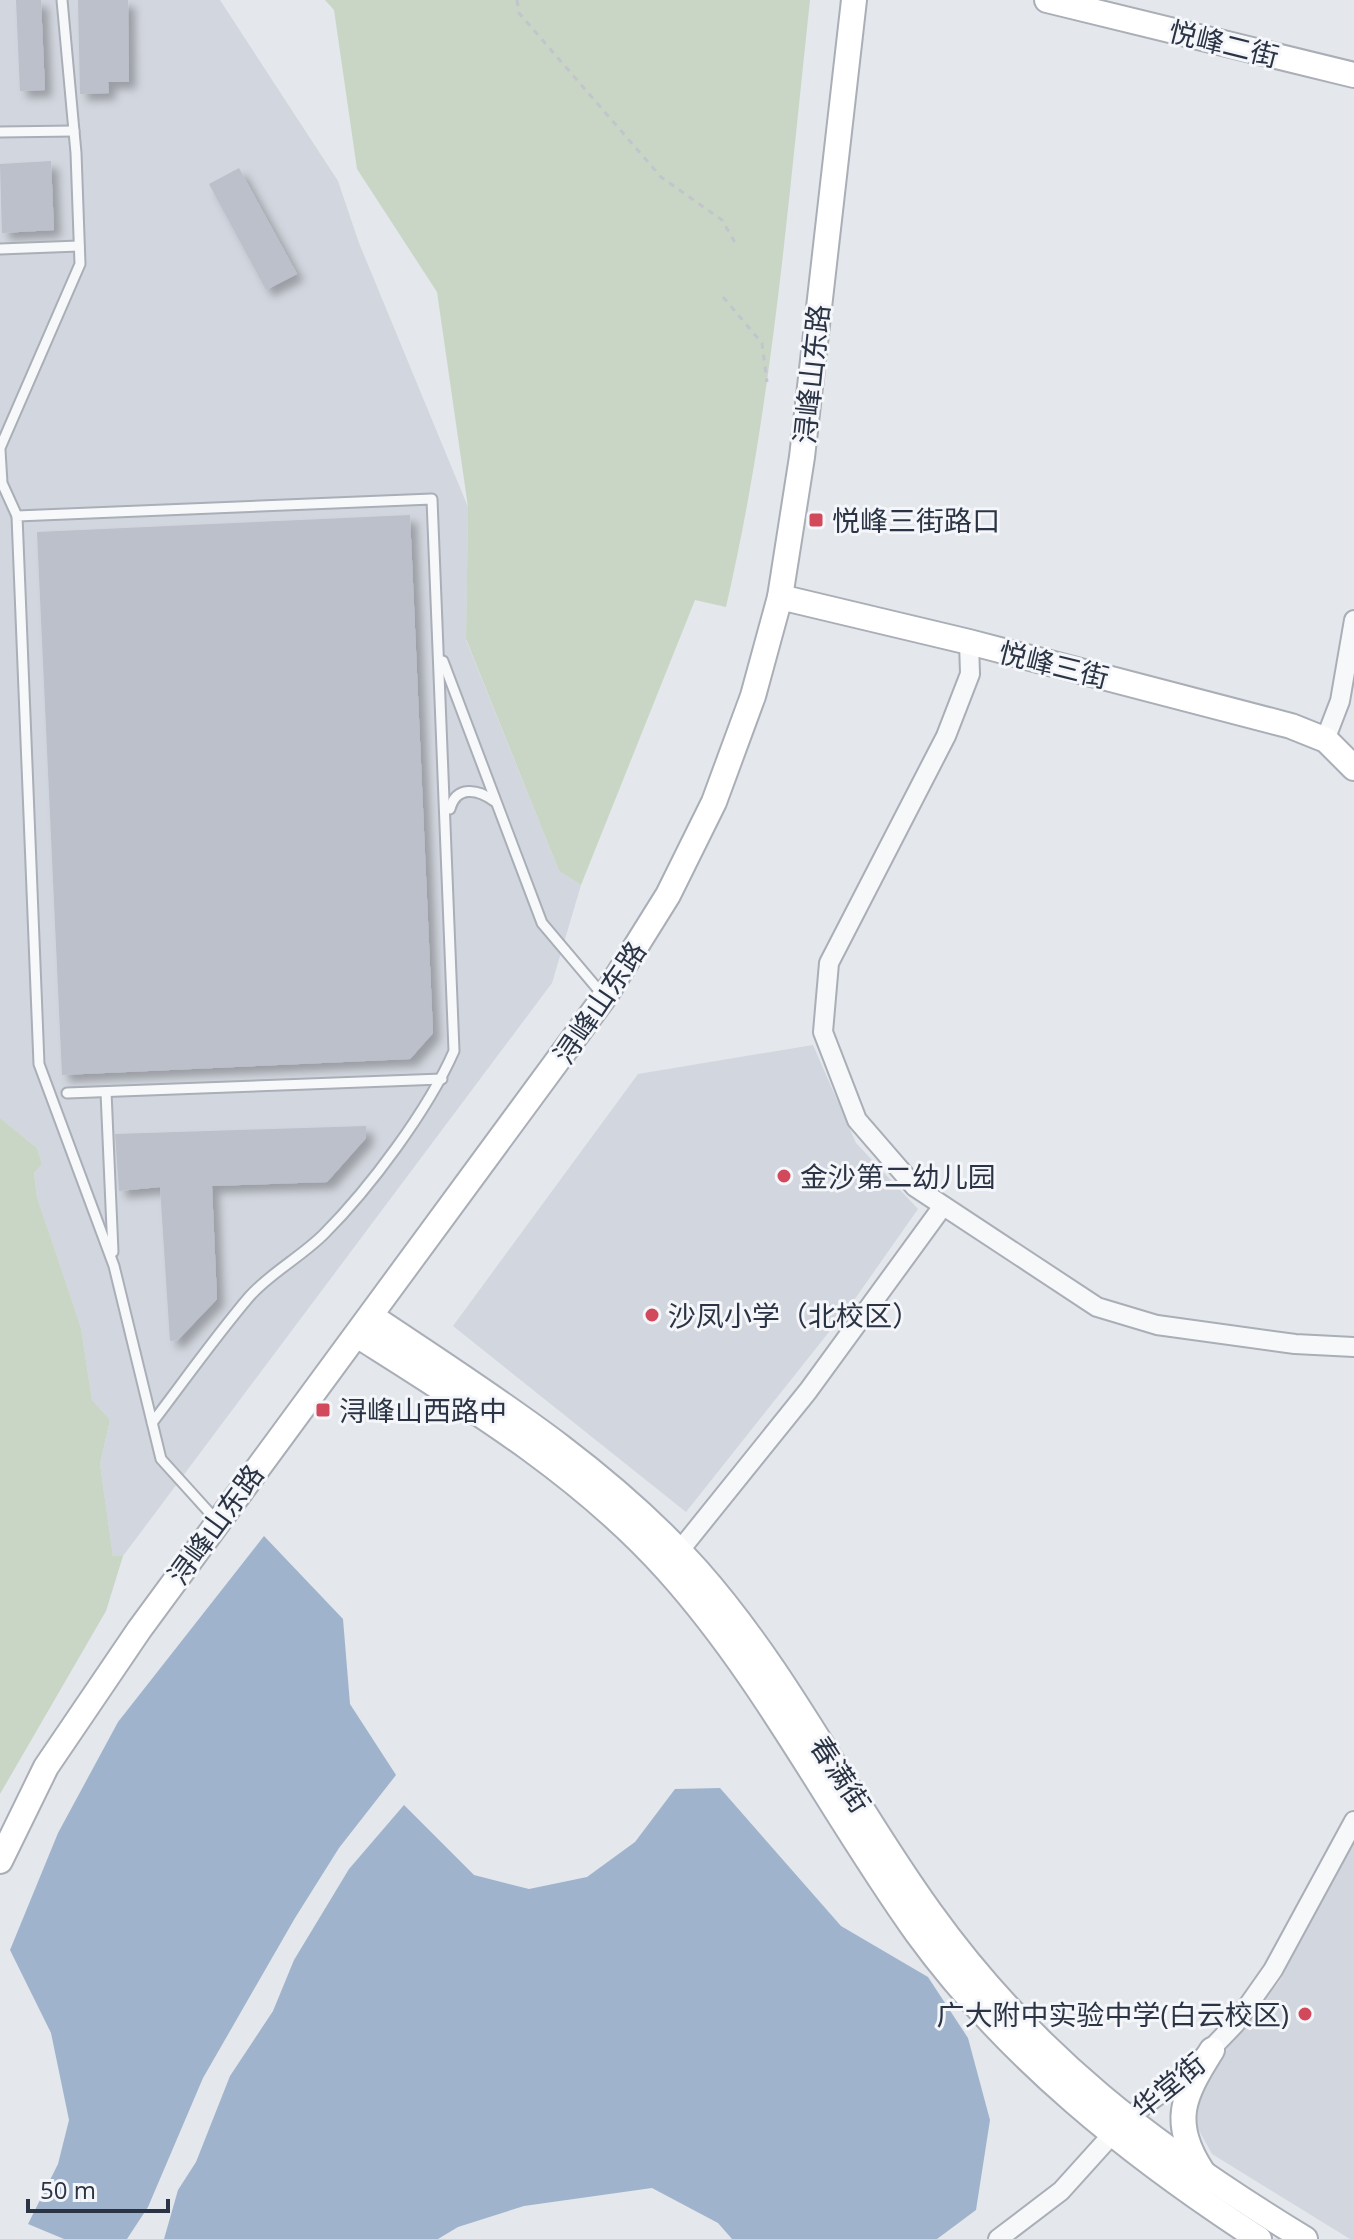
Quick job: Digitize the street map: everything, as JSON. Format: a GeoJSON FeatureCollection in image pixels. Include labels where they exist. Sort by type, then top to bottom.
{"type":"FeatureCollection","features":[{"type":"Feature","properties":{"kind":"street","name":"浔峰山东路"},"geometry":{"type":"LineString","coordinates":[[0,1861],[46,1767],[218,1522],[605,996],[668,895],[714,802],[753,696],[780,597],[802,457],[854,0]]}},
{"type":"Feature","properties":{"kind":"street","name":"悦峰二街"},"geometry":{"type":"LineString","coordinates":[[1047,0],[1354,75]]}},
{"type":"Feature","properties":{"kind":"street","name":"悦峰三街"},"geometry":{"type":"LineString","coordinates":[[780,597],[969,642],[1291,726],[1325,740],[1354,768]]}},
{"type":"Feature","properties":{"kind":"street"},"geometry":{"type":"LineString","coordinates":[[1325,740],[1340,701],[1354,620]]}},
{"type":"Feature","properties":{"kind":"street"},"geometry":{"type":"LineString","coordinates":[[969,642],[970,674],[946,736],[829,963],[823,1032],[857,1120],[915,1187],[1097,1307],[1157,1325],[1295,1344],[1354,1347]]}},
{"type":"Feature","properties":{"kind":"street"},"geometry":{"type":"LineString","coordinates":[[672,1560],[808,1391],[943,1206]]}},
{"type":"Feature","properties":{"kind":"street","name":"春满街"},"geometry":{"type":"LineString","coordinates":[[364,1326],[672,1560],[779,1717],[919,1936],[988,2018],[1063,2092],[1305,2239]]}},
{"type":"Feature","properties":{"kind":"street","name":"华堂街"},"geometry":{"type":"LineString","coordinates":[[998,2239],[1061,2191],[1120,2127],[1212,2050],[1273,1970],[1354,1821]]}},
{"type":"Feature","properties":{"kind":"street"},"geometry":{"type":"LineString","coordinates":[[1205,2177],[1189,2151],[1182,2121],[1191,2083],[1212,2050]]}},
{"type":"Feature","properties":{"kind":"street","name":"春满街"},"geometry":{"type":"LineString","coordinates":[[1120,2127],[1163,2174],[1259,2239]]}},
{"type":"Feature","properties":{"kind":"lane"},"geometry":{"type":"LineString","coordinates":[[62,0],[74,131],[80,264],[0,449],[2,483],[17,516],[39,1064],[114,1266],[161,1459],[218,1522]]}},
{"type":"Feature","properties":{"kind":"lane"},"geometry":{"type":"LineString","coordinates":[[0,132],[74,131]]}},
{"type":"Feature","properties":{"kind":"lane"},"geometry":{"type":"LineString","coordinates":[[0,249],[79,246]]}},
{"type":"Feature","properties":{"kind":"lane"},"geometry":{"type":"LineString","coordinates":[[17,516],[432,499],[454,1051],[442,1079],[349,1206],[322,1236],[251,1295],[152,1423]]}},
{"type":"Feature","properties":{"kind":"lane"},"geometry":{"type":"LineString","coordinates":[[439,650],[542,923],[605,996]]}},
{"type":"Feature","properties":{"kind":"lane"},"geometry":{"type":"LineString","coordinates":[[447,820],[452,802],[471,790],[481,792],[496,802]]}},
{"type":"Feature","properties":{"kind":"lane"},"geometry":{"type":"LineString","coordinates":[[67,1093],[442,1079]]}},
{"type":"Feature","properties":{"kind":"lane"},"geometry":{"type":"LineString","coordinates":[[106,1092],[114,1266]]}},
{"type":"Feature","properties":{"kind":"path"},"geometry":{"type":"LineString","coordinates":[[517,0],[519,13],[536,34],[661,177],[722,220],[737,246]]}},
{"type":"Feature","properties":{"kind":"path"},"geometry":{"type":"LineString","coordinates":[[723,297],[762,343],[767,382]]}},
{"type":"Feature","properties":{"kind":"shaded area"},"geometry":{"type":"Polygon","coordinates":[[[0,0],[220,0],[338,181],[359,243],[468,507],[466,640],[559,871],[581,885],[552,983],[123,1556],[113,1556],[100,1464],[110,1420],[92,1400],[81,1328],[37,1197],[34,1173],[42,1164],[37,1148],[0,1118],[0,0]]]}},
{"type":"Feature","properties":{"kind":"shaded area","name":"沙凤小学（北校区）"},"geometry":{"type":"Polygon","coordinates":[[[813,1045],[856,1143],[918,1209],[852,1303],[686,1512],[453,1326],[638,1074],[813,1045]]]}},
{"type":"Feature","properties":{"kind":"shaded area","name":"广大附中实验中学(白云校区)"},"geometry":{"type":"Polygon","coordinates":[[[1354,1838],[1354,2239],[1350,2239],[1212,2154],[1191,2116],[1200,2083],[1279,1982],[1354,1838]]]}},
{"type":"Feature","properties":{"kind":"green space"},"geometry":{"type":"Polygon","coordinates":[[[325,0],[810,0],[767,381],[726,607],[695,600],[581,885],[559,871],[466,639],[468,507],[437,292],[357,169],[334,10],[325,0]]]}},
{"type":"Feature","properties":{"kind":"green space"},"geometry":{"type":"Polygon","coordinates":[[[0,1118],[37,1148],[42,1164],[34,1173],[37,1197],[81,1328],[92,1400],[110,1420],[100,1464],[113,1556],[123,1556],[106,1611],[0,1794],[0,1118]]]}},
{"type":"Feature","properties":{"kind":"water"},"geometry":{"type":"Polygon","coordinates":[[[264,1536],[343,1619],[350,1704],[396,1775],[339,1848],[295,1918],[203,2078],[148,2207],[127,2239],[64,2239],[28,2224],[58,2164],[69,2120],[51,2033],[10,1950],[58,1833],[118,1722],[264,1536]]]}},
{"type":"Feature","properties":{"kind":"water"},"geometry":{"type":"Polygon","coordinates":[[[720,1788],[841,1926],[928,1977],[968,2038],[990,2120],[976,2210],[937,2239],[732,2239],[718,2223],[652,2188],[524,2206],[458,2227],[438,2239],[164,2239],[178,2190],[196,2162],[230,2076],[273,2011],[294,1960],[349,1869],[404,1805],[474,1875],[529,1889],[587,1877],[635,1842],[675,1789],[720,1788]]]}},
{"type":"Feature","properties":{"kind":"building"},"geometry":{"type":"Polygon","coordinates":[[[16,0],[41,0],[45,90],[20,91],[16,0]]]}},
{"type":"Feature","properties":{"kind":"building"},"geometry":{"type":"Polygon","coordinates":[[[78,0],[128,0],[129,82],[108,82],[109,93],[80,94],[78,0]]]}},
{"type":"Feature","properties":{"kind":"building"},"geometry":{"type":"Polygon","coordinates":[[[51,161],[54,230],[2,233],[0,164],[51,161]]]}},
{"type":"Feature","properties":{"kind":"building"},"geometry":{"type":"Polygon","coordinates":[[[239,168],[297,274],[266,290],[209,184],[239,168]]]}},
{"type":"Feature","properties":{"kind":"building"},"geometry":{"type":"Polygon","coordinates":[[[410,515],[433,1033],[410,1059],[62,1075],[37,532],[410,515]]]}},
{"type":"Feature","properties":{"kind":"building"},"geometry":{"type":"Polygon","coordinates":[[[366,1126],[366,1138],[327,1182],[212,1186],[217,1299],[178,1340],[170,1341],[160,1187],[119,1191],[115,1134],[366,1126]]]}},
{"type":"Feature","properties":{"kind":"place","name":"悦峰三街路口"},"geometry":{"type":"Point","coordinates":[816,520]}},
{"type":"Feature","properties":{"kind":"place","name":"金沙第二幼儿园"},"geometry":{"type":"Point","coordinates":[784,1176]}},
{"type":"Feature","properties":{"kind":"place","name":"沙凤小学（北校区）"},"geometry":{"type":"Point","coordinates":[652,1315]}},
{"type":"Feature","properties":{"kind":"place","name":"浔峰山西路中"},"geometry":{"type":"Point","coordinates":[323,1410]}},
{"type":"Feature","properties":{"kind":"place","name":"广大附中实验中学(白云校区)"},"geometry":{"type":"Point","coordinates":[1305,2014]}}]}
